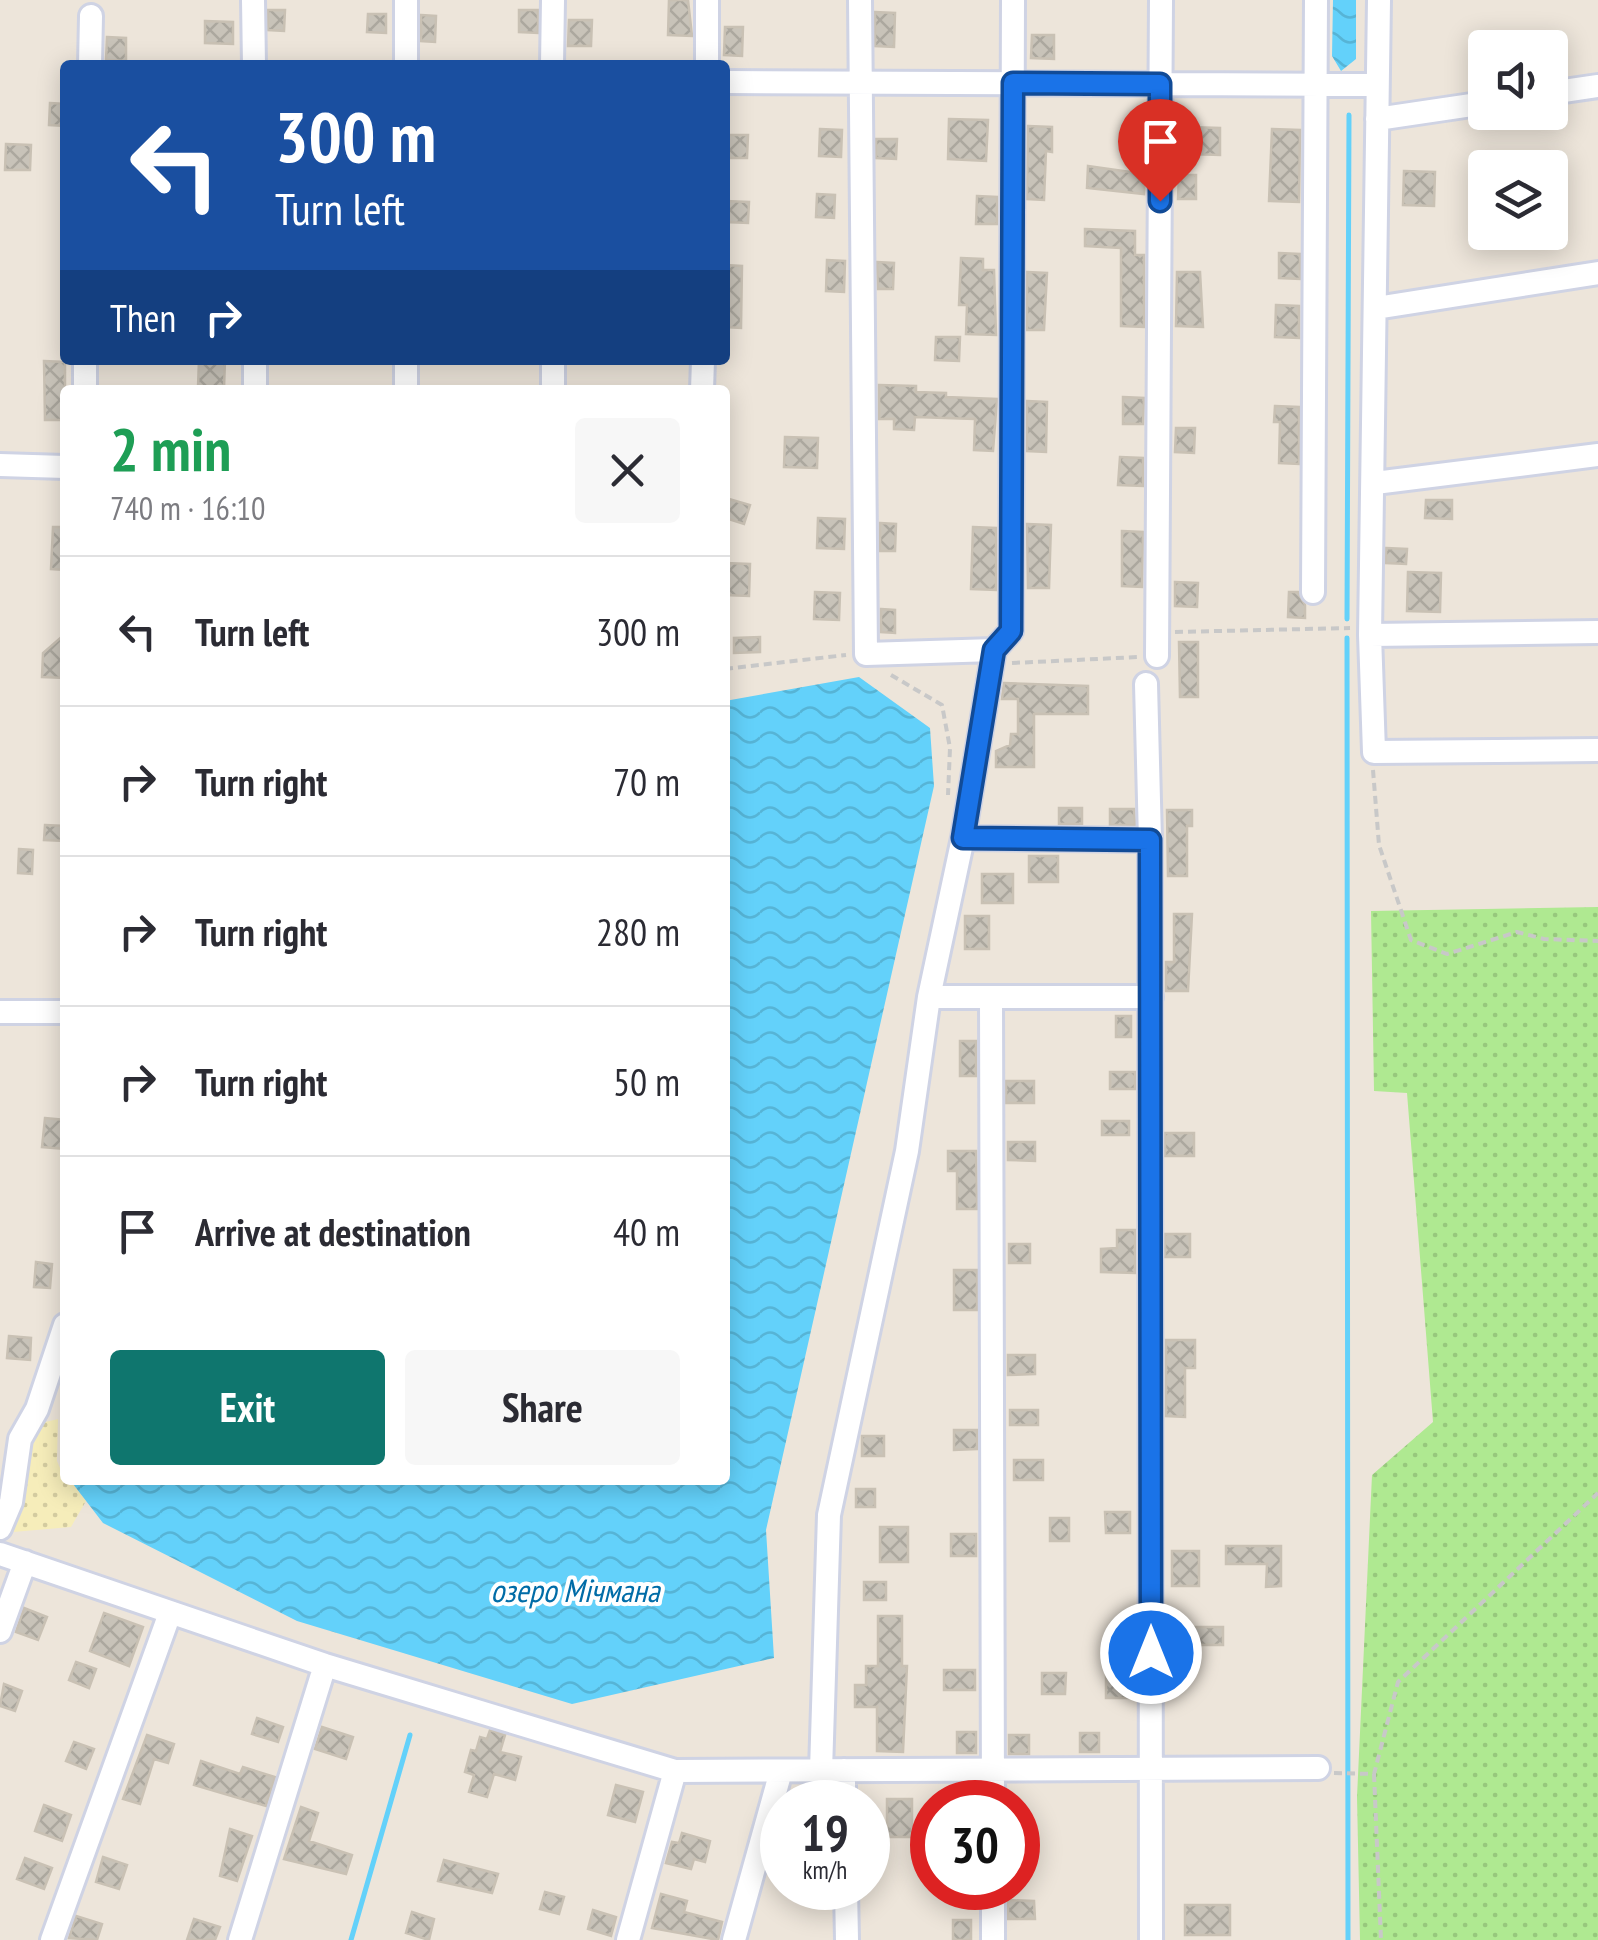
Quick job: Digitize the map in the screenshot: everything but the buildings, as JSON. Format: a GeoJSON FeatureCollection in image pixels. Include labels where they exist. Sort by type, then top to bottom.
{"type":"FeatureCollection","features":[{"type":"Feature","properties":{"kind":"street"},"geometry":{"type":"LineString","coordinates":[[254,0],[254,60]]}},
{"type":"Feature","properties":{"kind":"street"},"geometry":{"type":"LineString","coordinates":[[406,0],[406,60]]}},
{"type":"Feature","properties":{"kind":"street"},"geometry":{"type":"LineString","coordinates":[[552,60],[553,0]]}},
{"type":"Feature","properties":{"kind":"street"},"geometry":{"type":"LineString","coordinates":[[707,0],[708,60]]}},
{"type":"Feature","properties":{"kind":"street"},"geometry":{"type":"LineString","coordinates":[[860,0],[873,662],[995,657]]}},
{"type":"Feature","properties":{"kind":"street"},"geometry":{"type":"LineString","coordinates":[[835,1780],[832,1771],[829,1516],[907,1151],[929,997],[995,657],[1011,631],[1013,0]]}},
{"type":"Feature","properties":{"kind":"street"},"geometry":{"type":"LineString","coordinates":[[1158,644],[1161,0]]}},
{"type":"Feature","properties":{"kind":"street"},"geometry":{"type":"LineString","coordinates":[[1313,592],[1316,0]]}},
{"type":"Feature","properties":{"kind":"street"},"geometry":{"type":"LineString","coordinates":[[1379,0],[1370,631],[1374,752],[1598,750]]}},
{"type":"Feature","properties":{"kind":"street"},"geometry":{"type":"LineString","coordinates":[[90,60],[91,16]]}},
{"type":"Feature","properties":{"kind":"street"},"geometry":{"type":"LineString","coordinates":[[730,82],[1377,85]]}},
{"type":"Feature","properties":{"kind":"street"},"geometry":{"type":"LineString","coordinates":[[1568,90],[1598,86]]}},
{"type":"Feature","properties":{"kind":"street"},"geometry":{"type":"LineString","coordinates":[[1377,119],[1468,106]]}},
{"type":"Feature","properties":{"kind":"street"},"geometry":{"type":"LineString","coordinates":[[1376,308],[1598,273]]}},
{"type":"Feature","properties":{"kind":"street"},"geometry":{"type":"LineString","coordinates":[[1375,483],[1598,455]]}},
{"type":"Feature","properties":{"kind":"street"},"geometry":{"type":"LineString","coordinates":[[0,465],[60,467]]}},
{"type":"Feature","properties":{"kind":"street"},"geometry":{"type":"LineString","coordinates":[[1370,631],[1598,632]]}},
{"type":"Feature","properties":{"kind":"street"},"geometry":{"type":"LineString","coordinates":[[1146,684],[1150,840],[1152,1940]]}},
{"type":"Feature","properties":{"kind":"street"},"geometry":{"type":"LineString","coordinates":[[964,831],[1150,840]]}},
{"type":"Feature","properties":{"kind":"street"},"geometry":{"type":"LineString","coordinates":[[929,997],[1150,998]]}},
{"type":"Feature","properties":{"kind":"street"},"geometry":{"type":"LineString","coordinates":[[991,997],[992,1780]]}},
{"type":"Feature","properties":{"kind":"street"},"geometry":{"type":"LineString","coordinates":[[0,1012],[60,1012]]}},
{"type":"Feature","properties":{"kind":"street"},"geometry":{"type":"LineString","coordinates":[[0,1528],[11,1502],[20,1438],[36,1408],[60,1339]]}},
{"type":"Feature","properties":{"kind":"street"},"geometry":{"type":"LineString","coordinates":[[0,1554],[325,1665],[674,1771],[1329,1772]]}},
{"type":"Feature","properties":{"kind":"street"},"geometry":{"type":"LineString","coordinates":[[0,1631],[25,1562]]}},
{"type":"Feature","properties":{"kind":"street"},"geometry":{"type":"LineString","coordinates":[[52,1940],[170,1613]]}},
{"type":"Feature","properties":{"kind":"street"},"geometry":{"type":"LineString","coordinates":[[240,1940],[325,1665]]}},
{"type":"Feature","properties":{"kind":"street"},"geometry":{"type":"LineString","coordinates":[[734,1940],[780,1770]]}},
{"type":"Feature","properties":{"kind":"street"},"geometry":{"type":"LineString","coordinates":[[628,1940],[674,1771]]}},
{"type":"Feature","properties":{"kind":"street"},"geometry":{"type":"LineString","coordinates":[[846,1910],[847,1940]]}},
{"type":"Feature","properties":{"kind":"street"},"geometry":{"type":"LineString","coordinates":[[993,1910],[993,1940]]}},
{"type":"Feature","properties":{"kind":"path"},"geometry":{"type":"LineString","coordinates":[[995,657],[1370,631]]}},
{"type":"Feature","properties":{"kind":"path"},"geometry":{"type":"LineString","coordinates":[[730,670],[873,662],[942,704],[950,748],[948,804],[964,831]]}},
{"type":"Feature","properties":{"kind":"path"},"geometry":{"type":"LineString","coordinates":[[1374,752],[1379,845],[1412,940],[1447,954],[1517,932],[1544,939],[1598,941]]}},
{"type":"Feature","properties":{"kind":"path"},"geometry":{"type":"LineString","coordinates":[[1380,1940],[1374,1774],[1398,1682],[1598,1494]]}},
{"type":"Feature","properties":{"kind":"path"},"geometry":{"type":"LineString","coordinates":[[1329,1772],[1374,1774]]}},
{"type":"Feature","properties":{"kind":"green space"},"geometry":{"type":"Polygon","coordinates":[[[1598,907],[1598,1940],[1360,1940],[1357,1797],[1372,1475],[1433,1422],[1407,1093],[1374,1091],[1371,911],[1598,907]]]}},
{"type":"Feature","properties":{"kind":"sand"},"geometry":{"type":"Polygon","coordinates":[[[58,1419],[60,1485],[74,1485],[86,1501],[71,1527],[13,1532],[33,1425],[58,1419]]]}},
{"type":"Feature","properties":{"kind":"water"},"geometry":{"type":"Polygon","coordinates":[[[1333,0],[1356,0],[1356,59],[1341,71],[1332,56],[1333,0]]]}},
{"type":"Feature","properties":{"kind":"water","name":"озеро Мічмана"},"geometry":{"type":"Polygon","coordinates":[[[859,677],[930,728],[934,786],[766,1530],[774,1658],[572,1704],[297,1621],[103,1523],[74,1485],[730,1485],[730,700],[859,677]]]}},
{"type":"Feature","properties":{"kind":"waterway"},"geometry":{"type":"LineString","coordinates":[[1347,619],[1349,115]]}},
{"type":"Feature","properties":{"kind":"waterway"},"geometry":{"type":"LineString","coordinates":[[1347,638],[1348,1940]]}},
{"type":"Feature","properties":{"kind":"waterway"},"geometry":{"type":"LineString","coordinates":[[351,1940],[410,1735]]}},
{"type":"Feature","properties":{"kind":"route"},"geometry":{"type":"LineString","coordinates":[[1151,1653],[1150,840],[963,838],[995,664],[994,650],[1011,631],[1013,83],[1160,84],[1160,201]]}}]}
